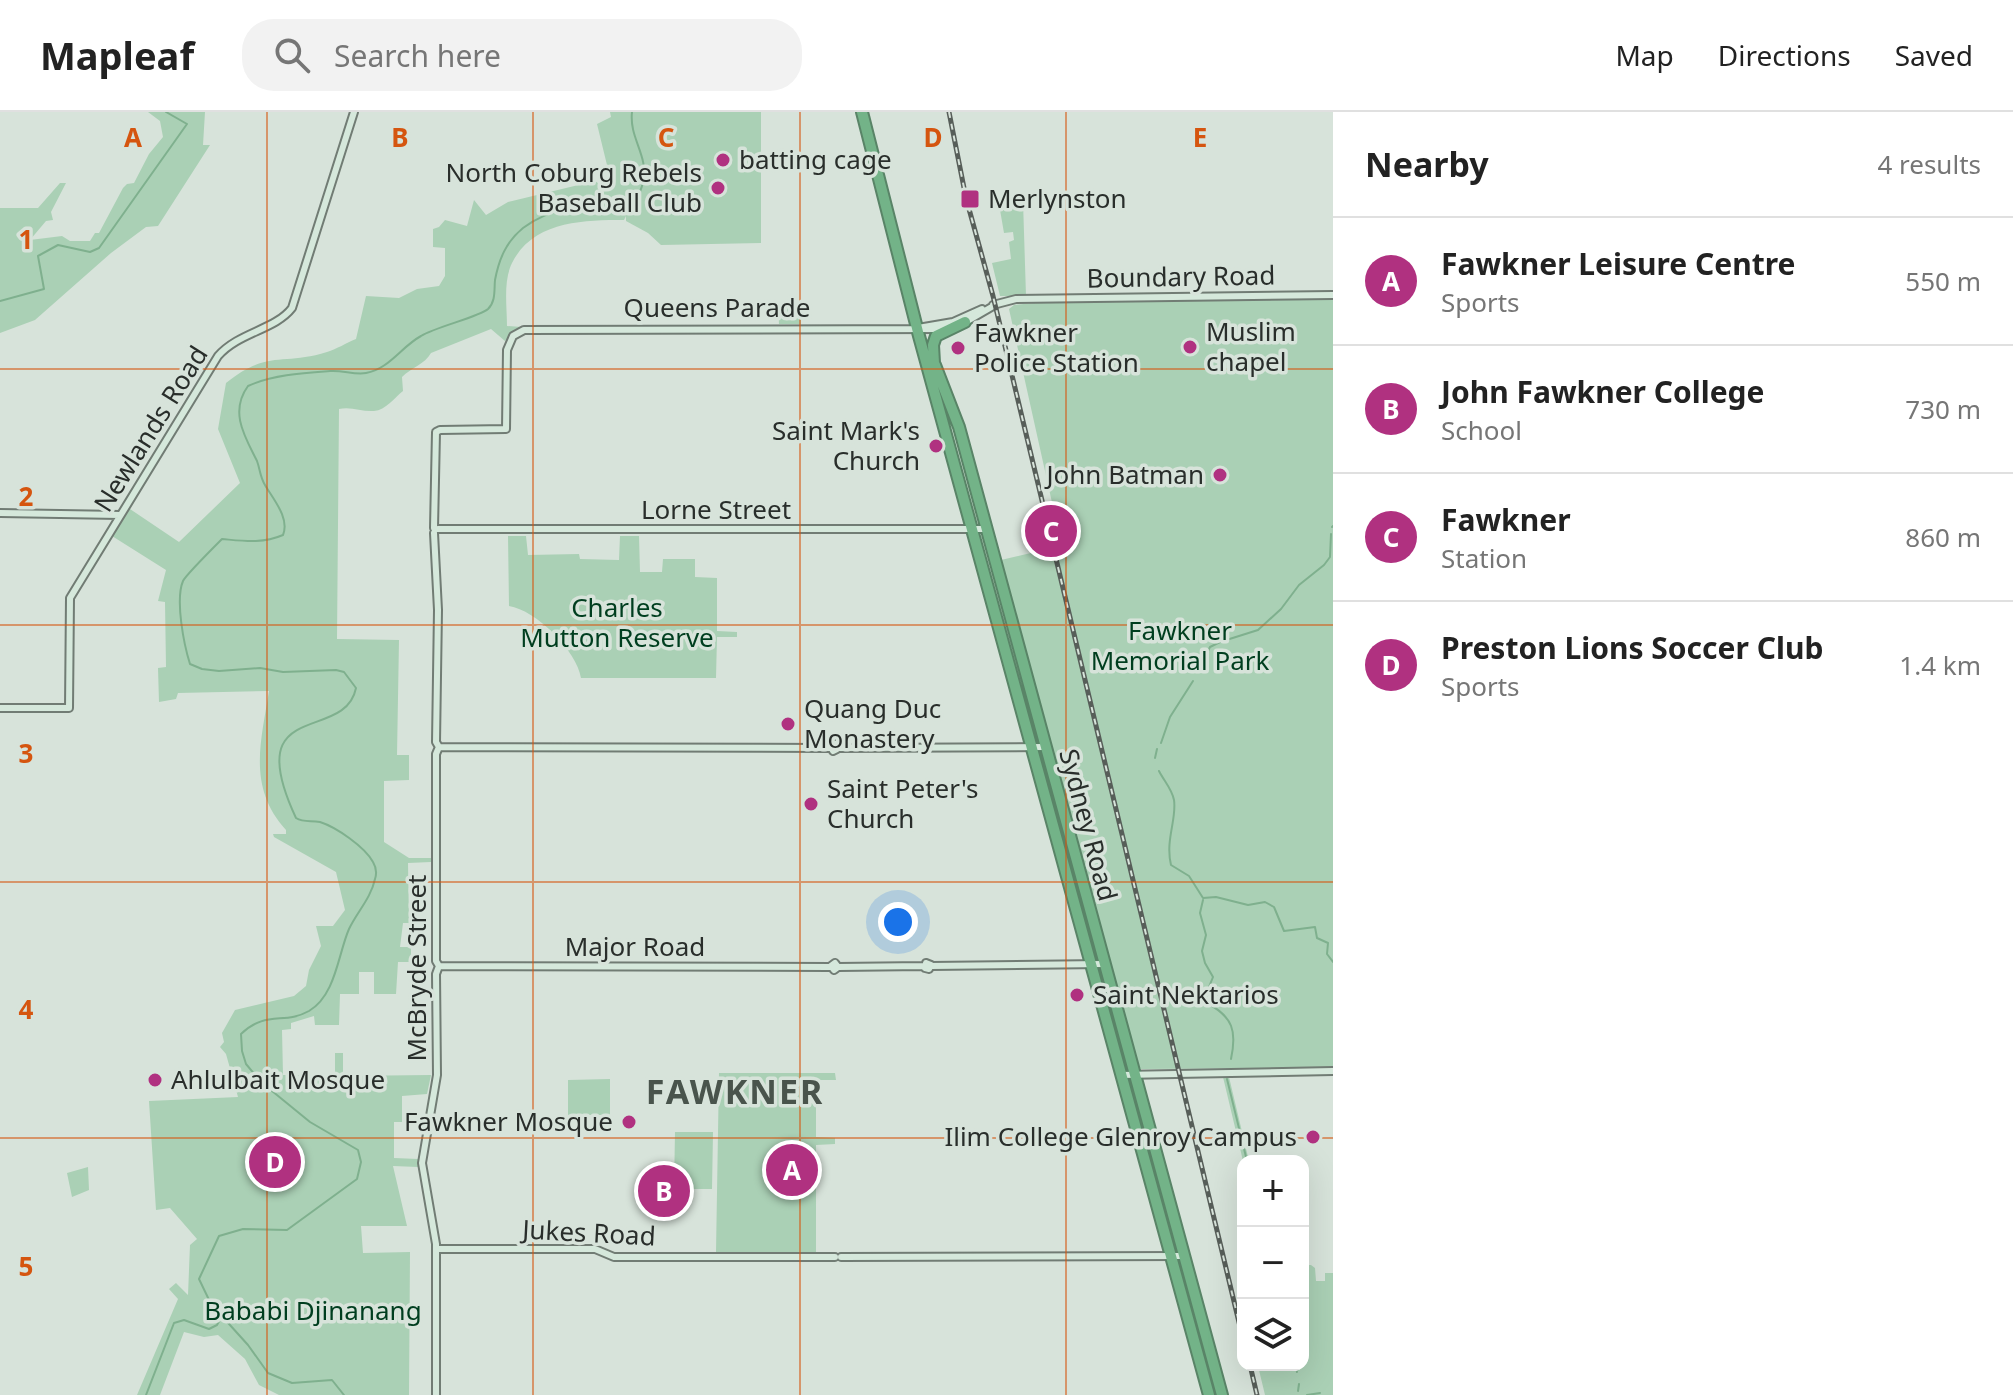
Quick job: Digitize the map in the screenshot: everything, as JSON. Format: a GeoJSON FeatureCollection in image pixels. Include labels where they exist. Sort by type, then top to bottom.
{"type":"FeatureCollection","features":[{"type":"Feature","properties":{"kind":"highway","name":"Sydney Road"},"geometry":{"type":"LineString","coordinates":[[862,112],[1031,748],[1209,1395]]}},
{"type":"Feature","properties":{"kind":"highway"},"geometry":{"type":"LineString","coordinates":[[934,363],[936,336],[965,322]]}},
{"type":"Feature","properties":{"kind":"highway","name":"Sydney Road"},"geometry":{"type":"LineString","coordinates":[[921,328],[959,427],[1222,1395]]}},
{"type":"Feature","properties":{"kind":"street","name":"Newlands Road"},"geometry":{"type":"LineString","coordinates":[[0,708],[69,708],[68,605],[74,589],[218,356],[237,339],[284,317],[292,308],[354,112]]}},
{"type":"Feature","properties":{"kind":"street","name":"Boundary Road"},"geometry":{"type":"LineString","coordinates":[[921,328],[953,322],[996,304],[1029,300],[1333,295]]}},
{"type":"Feature","properties":{"kind":"street","name":"Boundary Road"},"geometry":{"type":"LineString","coordinates":[[921,328],[942,329],[965,322],[996,304]]}},
{"type":"Feature","properties":{"kind":"street","name":"Queens Parade"},"geometry":{"type":"LineString","coordinates":[[435,438],[440,430],[506,429],[509,342],[517,333],[531,329],[921,328]]}},
{"type":"Feature","properties":{"kind":"street","name":"McBryde Street"},"geometry":{"type":"LineString","coordinates":[[435,438],[436,742],[439,747],[436,754],[436,952],[439,966],[436,974],[437,1075],[422,1163],[436,1249],[436,1395]]}},
{"type":"Feature","properties":{"kind":"street"},"geometry":{"type":"LineString","coordinates":[[0,513],[120,515]]}},
{"type":"Feature","properties":{"kind":"street","name":"Lorne Street"},"geometry":{"type":"LineString","coordinates":[[437,531],[986,529]]}},
{"type":"Feature","properties":{"kind":"street"},"geometry":{"type":"LineString","coordinates":[[439,747],[1044,747]]}},
{"type":"Feature","properties":{"kind":"street","name":"Major Road"},"geometry":{"type":"LineString","coordinates":[[439,966],[1104,964]]}},
{"type":"Feature","properties":{"kind":"street"},"geometry":{"type":"LineString","coordinates":[[1121,1075],[1333,1071]]}},
{"type":"Feature","properties":{"kind":"street","name":"Jukes Road"},"geometry":{"type":"LineString","coordinates":[[436,1249],[595,1249],[614,1257],[1184,1256]]}},
{"type":"Feature","properties":{"kind":"green space"},"geometry":{"type":"Polygon","coordinates":[[[148,112],[205,112],[203,145],[210,145],[158,226],[146,227],[111,253],[35,320],[0,333],[0,208],[38,208],[60,183],[66,183],[51,212],[53,220],[46,221],[30,240],[62,236],[70,241],[90,241],[95,233],[99,233],[123,188],[134,183],[149,154],[163,137],[160,121],[148,112]]]}},
{"type":"Feature","properties":{"kind":"green space","name":"Bababi Djinanang"},"geometry":{"type":"Polygon","coordinates":[[[610,112],[761,112],[761,243],[661,245],[648,233],[626,221],[626,216],[624,220],[576,223],[546,231],[521,249],[507,278],[507,326],[522,327],[514,330],[505,341],[491,329],[431,353],[402,377],[403,391],[378,410],[339,409],[337,639],[399,640],[397,755],[409,755],[409,780],[384,781],[384,842],[409,858],[431,858],[431,862],[408,863],[409,923],[403,923],[400,947],[411,947],[411,962],[398,962],[396,994],[374,994],[374,972],[359,972],[359,994],[340,994],[339,1025],[315,1025],[314,1016],[291,1023],[291,1029],[282,1030],[283,1075],[335,1076],[335,1053],[343,1053],[343,1076],[431,1075],[427,1094],[402,1096],[402,1122],[394,1122],[394,1158],[418,1159],[418,1167],[393,1166],[407,1226],[361,1226],[363,1253],[410,1252],[409,1395],[279,1395],[259,1385],[245,1359],[218,1335],[204,1337],[184,1332],[160,1395],[137,1395],[178,1299],[169,1289],[176,1283],[188,1295],[190,1245],[197,1239],[170,1208],[156,1210],[149,1101],[238,1097],[226,1054],[220,1047],[224,1042],[222,1033],[235,1010],[294,996],[306,986],[309,970],[321,946],[316,926],[333,926],[345,910],[336,872],[274,837],[273,834],[286,834],[286,830],[274,814],[261,781],[261,746],[269,691],[178,693],[176,699],[159,702],[158,668],[166,667],[165,602],[158,601],[166,570],[112,536],[127,507],[179,542],[240,483],[218,429],[226,383],[253,366],[312,356],[356,339],[366,296],[399,298],[417,289],[439,286],[445,276],[445,248],[433,247],[433,229],[445,220],[467,226],[474,200],[486,215],[508,202],[595,181],[602,186],[612,170],[607,165],[597,124],[611,117],[610,112]]]}},
{"type":"Feature","properties":{"kind":"green space"},"geometry":{"type":"Polygon","coordinates":[[[1002,199],[1023,201],[1026,296],[1000,296],[992,263],[1011,259],[1009,242],[1014,240],[1013,232],[1004,233],[999,204],[1002,199]]]}},
{"type":"Feature","properties":{"kind":"green space","name":"Fawkner Memorial Park"},"geometry":{"type":"Polygon","coordinates":[[[1333,298],[1333,1068],[1141,1069],[1137,1065],[1001,560],[1065,545],[1053,507],[1009,309],[1014,305],[1034,303],[1333,298]]]}},
{"type":"Feature","properties":{"kind":"green space"},"geometry":{"type":"Polygon","coordinates":[[[800,302],[801,324],[779,324],[778,303],[800,302]]]}},
{"type":"Feature","properties":{"kind":"green space","name":"Charles Mutton Reserve"},"geometry":{"type":"Polygon","coordinates":[[[508,536],[526,536],[528,555],[579,554],[580,559],[619,560],[620,536],[639,536],[640,572],[662,572],[663,559],[695,559],[695,577],[717,578],[717,631],[737,632],[737,637],[717,637],[716,678],[581,678],[572,656],[554,633],[531,615],[509,606],[508,536]]]}},
{"type":"Feature","properties":{"kind":"green space"},"geometry":{"type":"Polygon","coordinates":[[[719,1073],[835,1073],[836,1080],[816,1080],[816,1137],[835,1138],[835,1144],[816,1145],[816,1252],[716,1252],[719,1073]]]}},
{"type":"Feature","properties":{"kind":"green space"},"geometry":{"type":"Polygon","coordinates":[[[1223,1077],[1229,1077],[1248,1155],[1242,1155],[1223,1077]]]}},
{"type":"Feature","properties":{"kind":"green space"},"geometry":{"type":"Polygon","coordinates":[[[610,1079],[610,1115],[568,1115],[568,1080],[610,1079]]]}},
{"type":"Feature","properties":{"kind":"green space"},"geometry":{"type":"Polygon","coordinates":[[[675,1132],[713,1132],[712,1189],[674,1189],[675,1132]]]}},
{"type":"Feature","properties":{"kind":"green space"},"geometry":{"type":"Polygon","coordinates":[[[88,1167],[89,1190],[72,1197],[67,1173],[88,1167]]]}},
{"type":"Feature","properties":{"kind":"green space"},"geometry":{"type":"Polygon","coordinates":[[[1309,1265],[1315,1268],[1316,1281],[1325,1281],[1325,1273],[1333,1273],[1333,1395],[1265,1395],[1259,1371],[1309,1371],[1309,1265]]]}},
{"type":"Feature","properties":{"kind":"waterway"},"geometry":{"type":"LineString","coordinates":[[0,301],[44,289],[38,256],[58,245],[90,252],[99,248],[187,124],[166,112]]}},
{"type":"Feature","properties":{"kind":"waterway"},"geometry":{"type":"LineString","coordinates":[[344,1395],[332,1380],[292,1383],[268,1373],[248,1345],[211,1304],[199,1279],[219,1236],[243,1229],[287,1230],[357,1179],[361,1162],[358,1150],[310,1122],[261,1082],[246,1064],[241,1034],[259,1022],[300,1015],[318,1004],[331,985],[349,929],[376,877],[374,864],[357,844],[320,822],[296,818],[282,780],[280,754],[287,738],[300,728],[334,715],[348,705],[356,688],[344,672],[336,670],[283,672],[260,668],[219,671],[190,664],[181,622],[181,589],[185,578],[222,539],[260,541],[283,535],[285,529],[282,515],[263,482],[241,424],[240,405],[248,386],[267,379],[299,374],[374,371],[421,336],[488,309],[501,258],[523,228],[561,210],[623,208],[638,195],[644,172],[633,131],[632,112]]}},
{"type":"Feature","properties":{"kind":"waterway"},"geometry":{"type":"LineString","coordinates":[[1197,672],[1210,647],[1258,630],[1281,609],[1299,585],[1324,565],[1330,557],[1331,534]]}},
{"type":"Feature","properties":{"kind":"waterway"},"geometry":{"type":"LineString","coordinates":[[1161,743],[1170,717],[1193,681]]}},
{"type":"Feature","properties":{"kind":"waterway"},"geometry":{"type":"LineString","coordinates":[[1155,758],[1157,749]]}},
{"type":"Feature","properties":{"kind":"waterway"},"geometry":{"type":"LineString","coordinates":[[1159,771],[1174,800],[1169,847],[1171,865],[1189,876],[1203,898],[1216,897],[1248,905],[1265,902],[1274,907],[1284,931],[1315,927],[1317,938],[1328,943],[1327,954],[1333,962]]}},
{"type":"Feature","properties":{"kind":"waterway"},"geometry":{"type":"LineString","coordinates":[[1203,900],[1200,913],[1206,935],[1202,951],[1213,977],[1205,997],[1207,1003],[1223,1014],[1231,1026],[1231,1059]]}},
{"type":"Feature","properties":{"kind":"waterway"},"geometry":{"type":"LineString","coordinates":[[1227,1079],[1246,1155]]}},
{"type":"Feature","properties":{"kind":"waterway"},"geometry":{"type":"LineString","coordinates":[[146,1395],[174,1323],[184,1320],[209,1329],[217,1325],[222,1316]]}},
{"type":"Feature","properties":{"kind":"waterway"},"geometry":{"type":"LineString","coordinates":[[1298,1391],[1299,1384]]}},
{"type":"Feature","properties":{"kind":"waterway"},"geometry":{"type":"LineString","coordinates":[[1307,1395],[1320,1393]]}},
{"type":"Feature","properties":{"kind":"railway"},"geometry":{"type":"LineString","coordinates":[[949,112],[966,198],[993,296],[1237,1314]]}},
{"type":"Feature","properties":{"kind":"railway"},"geometry":{"type":"LineString","coordinates":[[1251,1371],[1257,1395]]}},
{"type":"Feature","properties":{"kind":"place","name":"batting cage"},"geometry":{"type":"Point","coordinates":[723,160]}},
{"type":"Feature","properties":{"kind":"place","name":"North Coburg Rebels Baseball Club"},"geometry":{"type":"Point","coordinates":[718,188]}},
{"type":"Feature","properties":{"kind":"place","name":"Merlynston"},"geometry":{"type":"Point","coordinates":[970,199]}},
{"type":"Feature","properties":{"kind":"place","name":"Muslim chapel"},"geometry":{"type":"Point","coordinates":[1190,347]}},
{"type":"Feature","properties":{"kind":"place","name":"Fawkner Police Station"},"geometry":{"type":"Point","coordinates":[958,348]}},
{"type":"Feature","properties":{"kind":"place","name":"Saint Mark's Church"},"geometry":{"type":"Point","coordinates":[936,446]}},
{"type":"Feature","properties":{"kind":"place","name":"John Batman"},"geometry":{"type":"Point","coordinates":[1220,475]}},
{"type":"Feature","properties":{"kind":"place","name":"Fawkner"},"geometry":{"type":"Point","coordinates":[1051,531]}},
{"type":"Feature","properties":{"kind":"place","name":"Quang Duc Monastery"},"geometry":{"type":"Point","coordinates":[788,724]}},
{"type":"Feature","properties":{"kind":"place","name":"Saint Peter's Church"},"geometry":{"type":"Point","coordinates":[811,804]}},
{"type":"Feature","properties":{"kind":"place","name":"Saint Nektarios"},"geometry":{"type":"Point","coordinates":[1077,995]}},
{"type":"Feature","properties":{"kind":"place","name":"Ahlulbait Mosque"},"geometry":{"type":"Point","coordinates":[155,1080]}},
{"type":"Feature","properties":{"kind":"place","name":"Fawkner Mosque"},"geometry":{"type":"Point","coordinates":[629,1122]}},
{"type":"Feature","properties":{"kind":"place","name":"Ilim College Glenroy Campus"},"geometry":{"type":"Point","coordinates":[1313,1137]}},
{"type":"Feature","properties":{"kind":"place","name":"Preston Lions Soccer Club"},"geometry":{"type":"Point","coordinates":[275,1162]}},
{"type":"Feature","properties":{"kind":"place","name":"Fawkner Leisure Centre"},"geometry":{"type":"Point","coordinates":[792,1170]}},
{"type":"Feature","properties":{"kind":"place","name":"John Fawkner College"},"geometry":{"type":"Point","coordinates":[664,1191]}},
{"type":"Feature","properties":{"kind":"district","name":"FAWKNER"},"geometry":{"type":"Point","coordinates":[735,1092]}}]}
